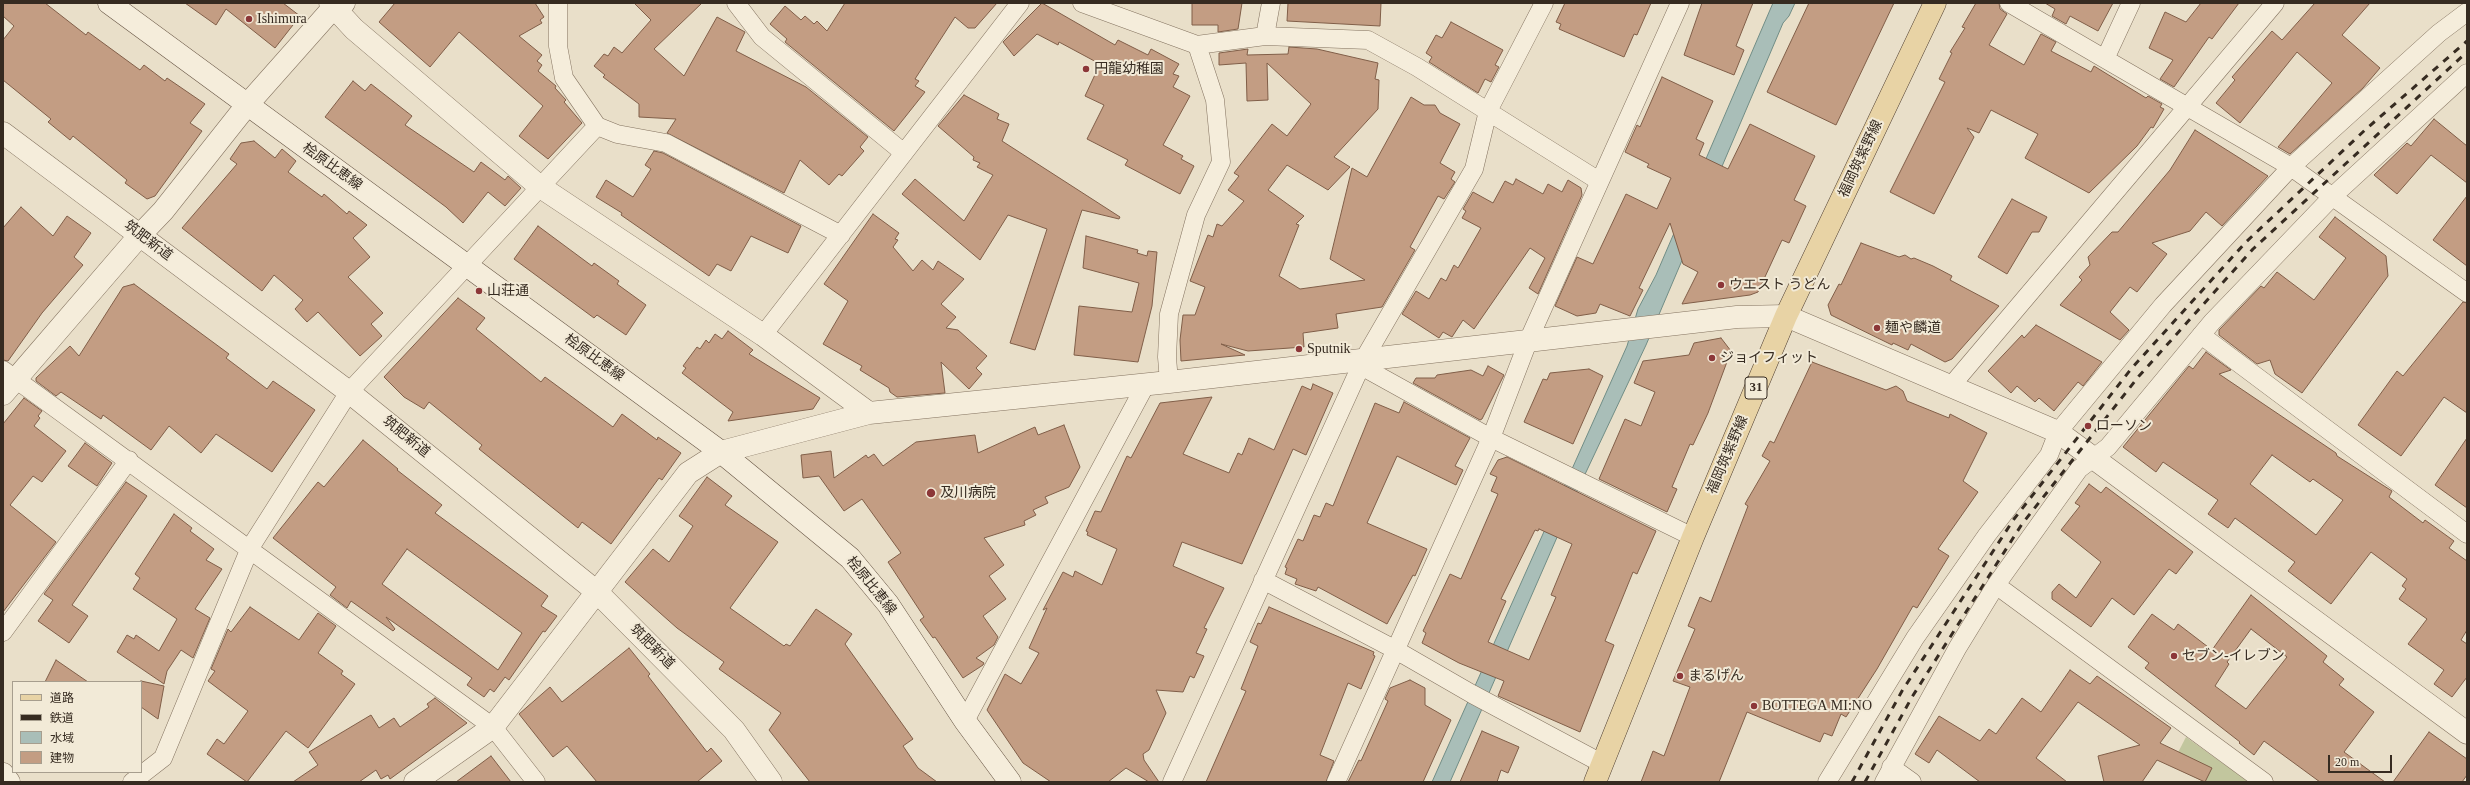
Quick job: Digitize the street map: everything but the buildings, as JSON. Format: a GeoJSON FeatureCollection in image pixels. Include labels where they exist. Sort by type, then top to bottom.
{"type":"FeatureCollection","features":[{"type":"Feature","properties":{"kind":"main road","name":"福岡筑紫野線"},"geometry":{"type":"LineString","coordinates":[[1599,773],[1693,537],[1786,316],[1935,3]]}},
{"type":"Feature","properties":{"kind":"street","name":"桧原比恵線"},"geometry":{"type":"LineString","coordinates":[[109,3],[721,452],[850,558],[888,604],[965,721],[1010,782]]}},
{"type":"Feature","properties":{"kind":"street"},"geometry":{"type":"LineString","coordinates":[[558,3],[558,46],[564,78],[597,126],[616,134],[666,143],[841,235]]}},
{"type":"Feature","properties":{"kind":"street"},"geometry":{"type":"LineString","coordinates":[[736,3],[762,37],[904,153]]}},
{"type":"Feature","properties":{"kind":"street"},"geometry":{"type":"LineString","coordinates":[[763,335],[1020,3]]}},
{"type":"Feature","properties":{"kind":"street"},"geometry":{"type":"LineString","coordinates":[[1082,3],[1197,45],[1265,36],[1368,40],[1488,111],[1600,181]]}},
{"type":"Feature","properties":{"kind":"street"},"geometry":{"type":"LineString","coordinates":[[1265,36],[1271,3]]}},
{"type":"Feature","properties":{"kind":"street"},"geometry":{"type":"LineString","coordinates":[[1172,782],[1362,363],[1474,169],[1488,111],[1544,3]]}},
{"type":"Feature","properties":{"kind":"street"},"geometry":{"type":"LineString","coordinates":[[1336,782],[1394,649],[1491,438],[1529,339],[1680,3]]}},
{"type":"Feature","properties":{"kind":"street"},"geometry":{"type":"LineString","coordinates":[[2009,3],[2291,167],[2334,196],[2467,293]]}},
{"type":"Feature","properties":{"kind":"street"},"geometry":{"type":"LineString","coordinates":[[2105,59],[2131,3]]}},
{"type":"Feature","properties":{"kind":"street"},"geometry":{"type":"LineString","coordinates":[[1951,386],[2275,3]]}},
{"type":"Feature","properties":{"kind":"street"},"geometry":{"type":"LineString","coordinates":[[536,782],[493,727],[129,460],[7,381],[163,211],[247,105],[336,5],[354,29],[539,186],[763,335],[869,413]]}},
{"type":"Feature","properties":{"kind":"street"},"geometry":{"type":"LineString","coordinates":[[1827,782],[1915,638],[1987,535],[2049,455],[2058,432],[2163,305],[2291,167],[2439,33],[2467,12]]}},
{"type":"Feature","properties":{"kind":"street"},"geometry":{"type":"LineString","coordinates":[[1168,382],[1167,357],[1169,314],[1196,215],[1221,162],[1215,100],[1197,45]]}},
{"type":"Feature","properties":{"kind":"street"},"geometry":{"type":"LineString","coordinates":[[1912,782],[1888,774],[1958,647],[1996,584],[2079,470],[2108,447],[2201,335],[2334,196],[2466,75]]}},
{"type":"Feature","properties":{"kind":"street"},"geometry":{"type":"LineString","coordinates":[[132,782],[162,758],[250,548],[349,392],[469,266],[539,186],[597,126]]}},
{"type":"Feature","properties":{"kind":"street","name":"筑肥新道"},"geometry":{"type":"LineString","coordinates":[[3,133],[349,392],[597,592],[734,730],[771,782]]}},
{"type":"Feature","properties":{"kind":"street"},"geometry":{"type":"LineString","coordinates":[[415,782],[493,727],[688,473],[721,452],[869,413],[1362,363],[1529,339],[1737,317],[1786,316],[2058,432],[2096,458],[2467,733]]}},
{"type":"Feature","properties":{"kind":"street"},"geometry":{"type":"LineString","coordinates":[[2201,335],[2467,534]]}},
{"type":"Feature","properties":{"kind":"street"},"geometry":{"type":"LineString","coordinates":[[1362,363],[1491,438],[1693,537]]}},
{"type":"Feature","properties":{"kind":"street"},"geometry":{"type":"LineString","coordinates":[[965,721],[1146,384]]}},
{"type":"Feature","properties":{"kind":"street"},"geometry":{"type":"LineString","coordinates":[[3,632],[129,460]]}},
{"type":"Feature","properties":{"kind":"street"},"geometry":{"type":"LineString","coordinates":[[1263,580],[1394,649],[1479,697],[1599,773]]}},
{"type":"Feature","properties":{"kind":"street"},"geometry":{"type":"LineString","coordinates":[[1996,584],[2264,782]]}},
{"type":"Feature","properties":{"kind":"street"},"geometry":{"type":"LineString","coordinates":[[3,774],[9,782]]}},
{"type":"Feature","properties":{"kind":"green space"},"geometry":{"type":"Polygon","coordinates":[[[2186,737],[2249,782],[2204,782],[2171,766],[2186,737]]]}},
{"type":"Feature","properties":{"kind":"water"},"geometry":{"type":"Polygon","coordinates":[[[1773,3],[1795,3],[1789,16],[1783,23],[1646,345],[1579,487],[1450,782],[1432,782],[1627,346],[1638,309],[1656,275],[1773,3]]]}},
{"type":"Feature","properties":{"kind":"railway"},"geometry":{"type":"LineString","coordinates":[[1852,782],[1902,691],[2014,519],[2131,369],[2246,242],[2365,130],[2467,41]]}},
{"type":"Feature","properties":{"kind":"railway"},"geometry":{"type":"LineString","coordinates":[[1865,782],[1912,697],[2022,524],[2139,376],[2253,249],[2467,52]]}},
{"type":"Feature","properties":{"kind":"place","name":"Ishimura"},"geometry":{"type":"Point","coordinates":[249,19]}},
{"type":"Feature","properties":{"kind":"place","name":"円龍幼稚園"},"geometry":{"type":"Point","coordinates":[1086,69]}},
{"type":"Feature","properties":{"kind":"place","name":"ウエスト うどん"},"geometry":{"type":"Point","coordinates":[1721,285]}},
{"type":"Feature","properties":{"kind":"place","name":"山荘通"},"geometry":{"type":"Point","coordinates":[479,291]}},
{"type":"Feature","properties":{"kind":"place","name":"麺や麟道"},"geometry":{"type":"Point","coordinates":[1877,328]}},
{"type":"Feature","properties":{"kind":"place","name":"Sputnik"},"geometry":{"type":"Point","coordinates":[1299,349]}},
{"type":"Feature","properties":{"kind":"place","name":"ジョイフィット"},"geometry":{"type":"Point","coordinates":[1712,358]}},
{"type":"Feature","properties":{"kind":"place","name":"ローソン"},"geometry":{"type":"Point","coordinates":[2088,426]}},
{"type":"Feature","properties":{"kind":"place","name":"及川病院"},"geometry":{"type":"Point","coordinates":[931,493]}},
{"type":"Feature","properties":{"kind":"place","name":"セブン-イレブン"},"geometry":{"type":"Point","coordinates":[2174,656]}},
{"type":"Feature","properties":{"kind":"place","name":"まるげん"},"geometry":{"type":"Point","coordinates":[1680,676]}},
{"type":"Feature","properties":{"kind":"place","name":"BOTTEGA MI:NO"},"geometry":{"type":"Point","coordinates":[1754,706]}}]}
